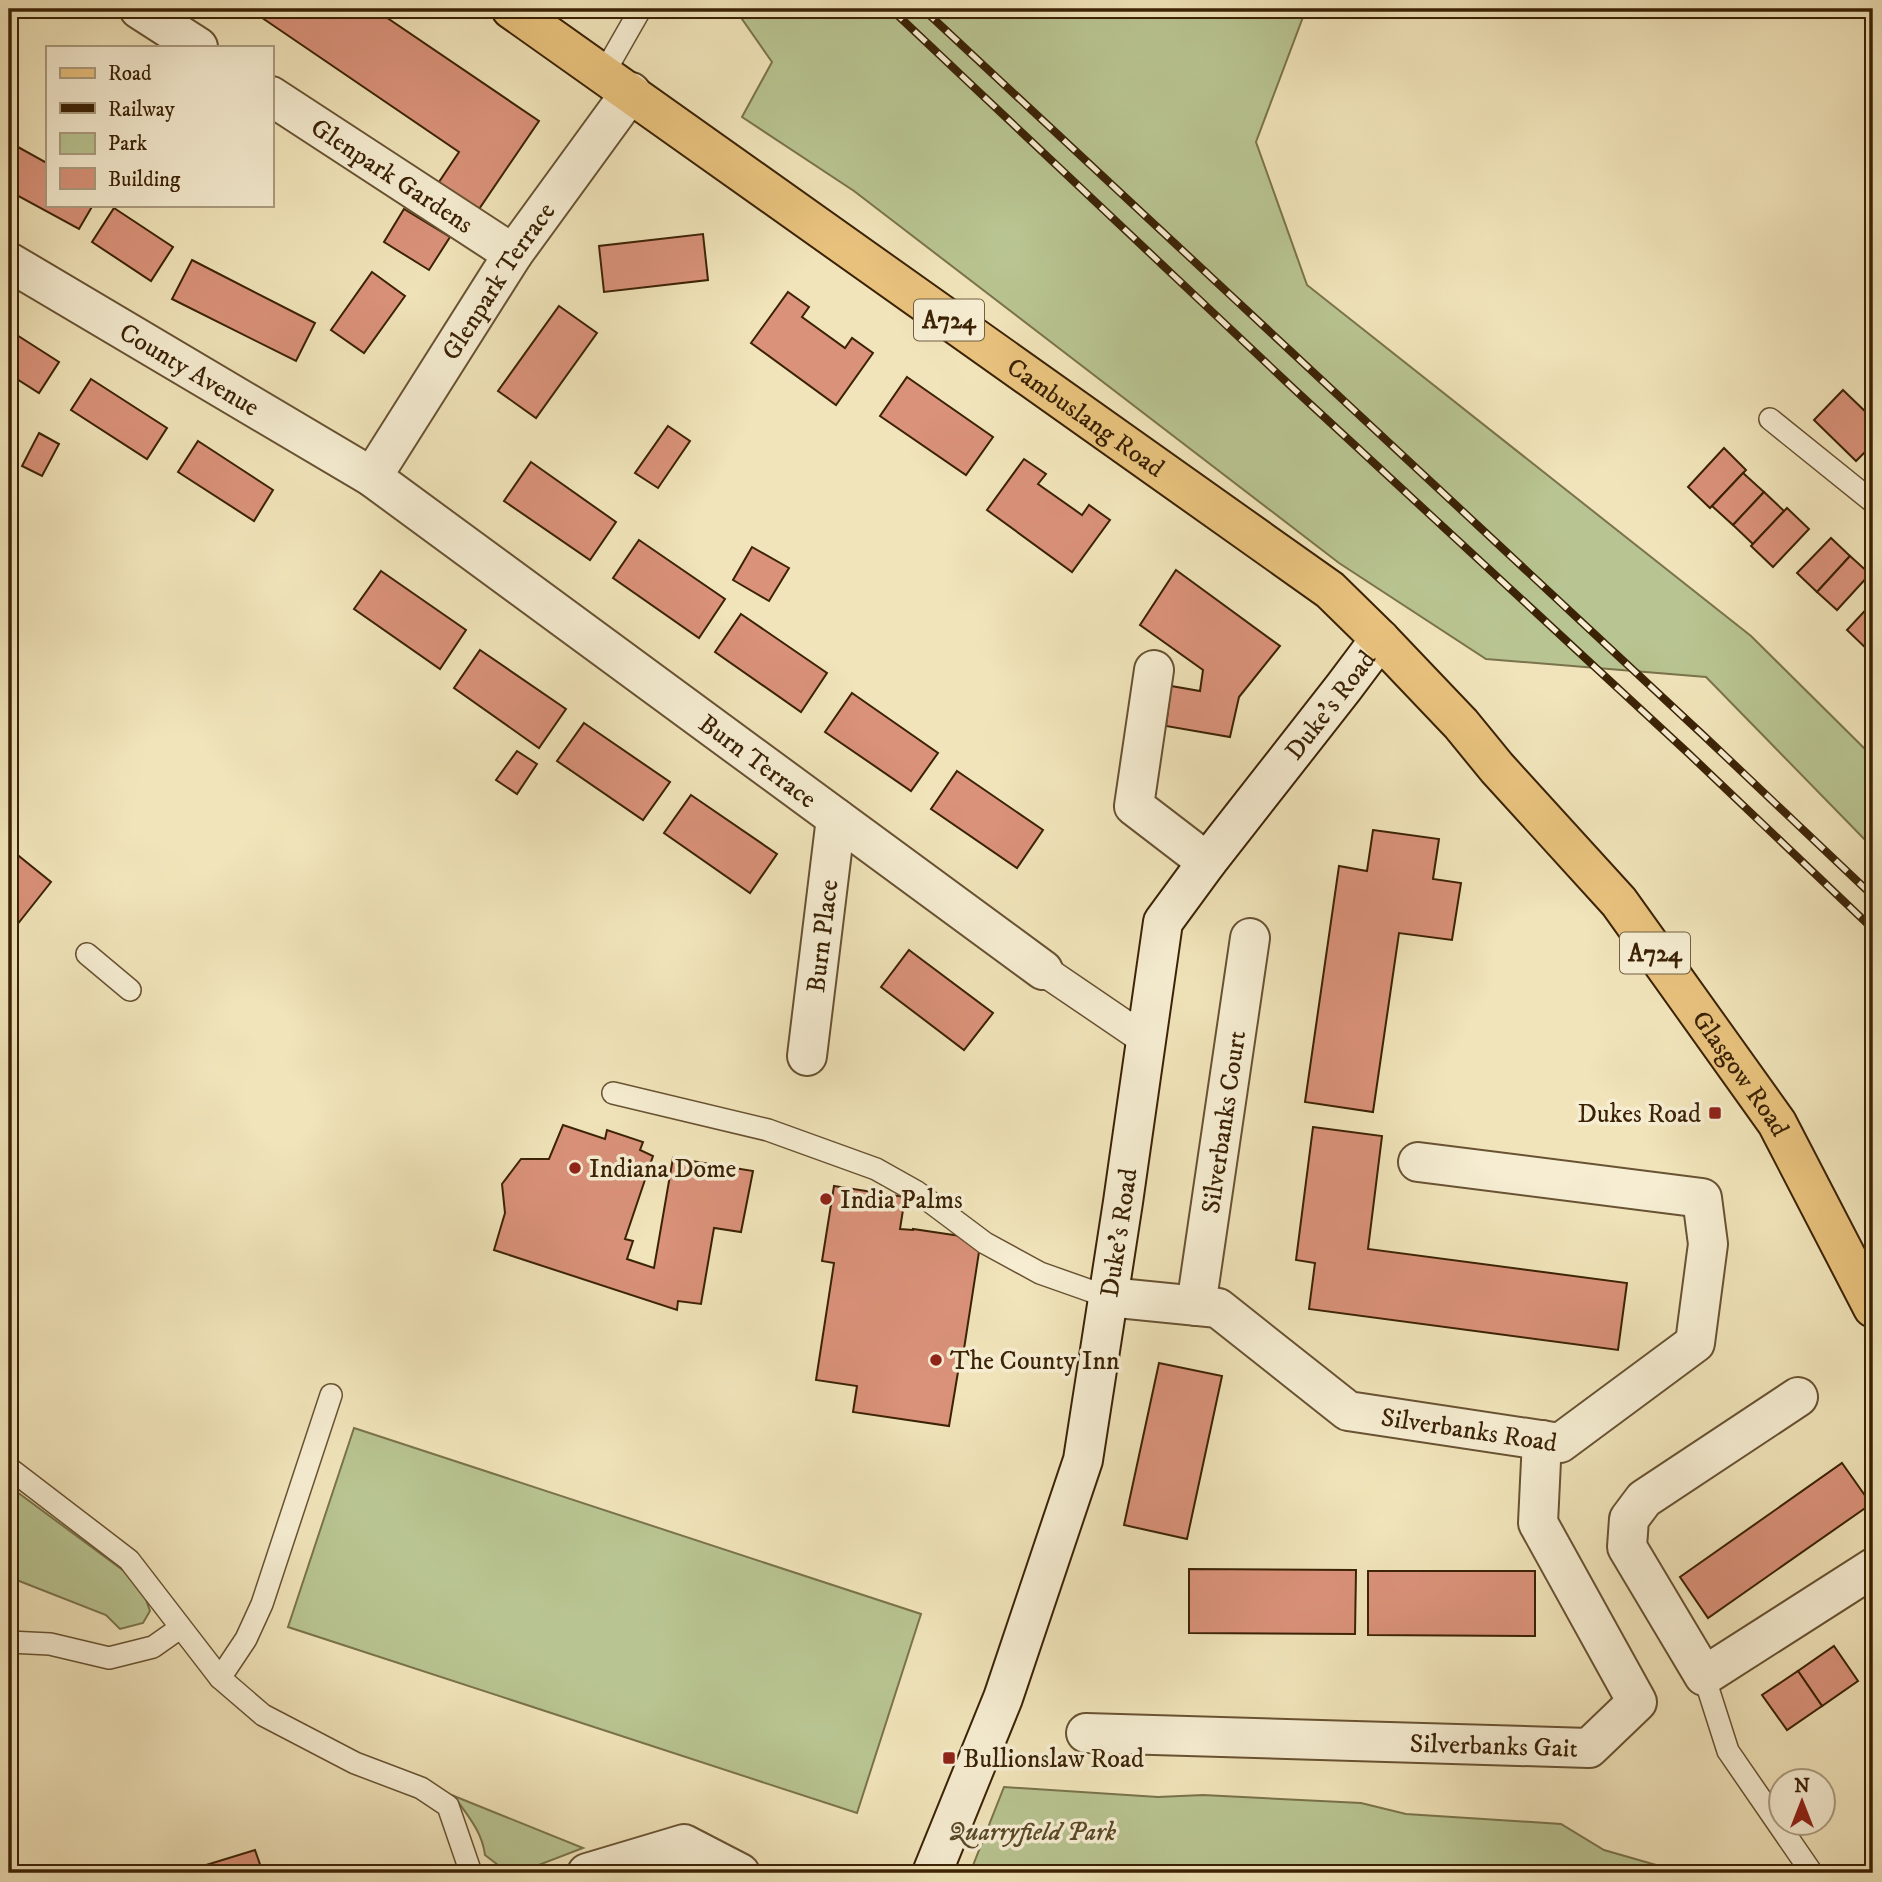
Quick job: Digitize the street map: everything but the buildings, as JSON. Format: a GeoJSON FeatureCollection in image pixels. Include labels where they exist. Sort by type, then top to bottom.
{"type":"FeatureCollection","features":[{"type":"Feature","properties":{"kind":"main road","name":"Cambuslang Road"},"geometry":{"type":"LineString","coordinates":[[511,9],[1330,590],[1380,639]]}},
{"type":"Feature","properties":{"kind":"main road","name":"Glasgow Road"},"geometry":{"type":"LineString","coordinates":[[1380,639],[1461,724],[1497,768],[1619,902],[1777,1123],[1863,1266],[1873,1308]]}},
{"type":"Feature","properties":{"kind":"street"},"geometry":{"type":"LineString","coordinates":[[139,9],[196,46]]}},
{"type":"Feature","properties":{"kind":"street","name":"Glenpark Terrace"},"geometry":{"type":"LineString","coordinates":[[372,477],[617,83]]}},
{"type":"Feature","properties":{"kind":"street","name":"Glenpark Gardens"},"geometry":{"type":"LineString","coordinates":[[273,97],[513,254]]}},
{"type":"Feature","properties":{"kind":"street","name":"County Avenue"},"geometry":{"type":"LineString","coordinates":[[9,262],[372,477]]}},
{"type":"Feature","properties":{"kind":"street","name":"Burn Terrace"},"geometry":{"type":"LineString","coordinates":[[372,477],[1043,970],[1146,1040]]}},
{"type":"Feature","properties":{"kind":"street","name":"Duke's Road"},"geometry":{"type":"LineString","coordinates":[[932,1873],[1003,1698],[1083,1460],[1163,922],[1380,639]]}},
{"type":"Feature","properties":{"kind":"street"},"geometry":{"type":"LineString","coordinates":[[1154,670],[1134,806],[1207,862]]}},
{"type":"Feature","properties":{"kind":"street","name":"Burn Place"},"geometry":{"type":"LineString","coordinates":[[807,1056],[836,818]]}},
{"type":"Feature","properties":{"kind":"street","name":"Silverbanks Court"},"geometry":{"type":"LineString","coordinates":[[1196,1306],[1250,938]]}},
{"type":"Feature","properties":{"kind":"street","name":"Silverbanks Road"},"geometry":{"type":"LineString","coordinates":[[1108,1297],[1218,1308],[1348,1411],[1560,1443],[1695,1343],[1708,1244],[1702,1198],[1418,1162]]}},
{"type":"Feature","properties":{"kind":"street"},"geometry":{"type":"LineString","coordinates":[[1798,1397],[1644,1499],[1629,1519],[1627,1547],[1704,1676],[1873,1567]]}},
{"type":"Feature","properties":{"kind":"street","name":"Silverbanks Gait"},"geometry":{"type":"LineString","coordinates":[[1086,1733],[1589,1748],[1637,1702],[1538,1524],[1542,1440]]}},
{"type":"Feature","properties":{"kind":"street"},"geometry":{"type":"LineString","coordinates":[[587,1873],[684,1844],[740,1873]]}},
{"type":"Feature","properties":{"kind":"lane"},"geometry":{"type":"LineString","coordinates":[[617,83],[640,10],[638,9]]}},
{"type":"Feature","properties":{"kind":"lane"},"geometry":{"type":"LineString","coordinates":[[1770,419],[1873,502]]}},
{"type":"Feature","properties":{"kind":"lane"},"geometry":{"type":"LineString","coordinates":[[87,954],[130,990]]}},
{"type":"Feature","properties":{"kind":"lane"},"geometry":{"type":"LineString","coordinates":[[613,1093],[768,1130],[876,1169],[916,1192],[985,1242],[1040,1273],[1108,1297]]}},
{"type":"Feature","properties":{"kind":"lane"},"geometry":{"type":"LineString","coordinates":[[220,1678],[246,1639],[262,1604],[331,1395]]}},
{"type":"Feature","properties":{"kind":"lane"},"geometry":{"type":"LineString","coordinates":[[9,1468],[129,1560],[220,1678],[263,1715],[355,1763],[421,1788],[448,1806],[471,1873]]}},
{"type":"Feature","properties":{"kind":"lane"},"geometry":{"type":"LineString","coordinates":[[9,1642],[50,1644],[109,1658],[153,1647],[180,1628]]}},
{"type":"Feature","properties":{"kind":"lane"},"geometry":{"type":"LineString","coordinates":[[1704,1676],[1728,1751],[1812,1873]]}},
{"type":"Feature","properties":{"kind":"green space"},"geometry":{"type":"Polygon","coordinates":[[[735,9],[1306,9],[1256,142],[1307,285],[1751,636],[1873,757],[1873,848],[1706,677],[1486,659],[1339,563],[854,191],[742,117],[772,62],[735,9]]]}},
{"type":"Feature","properties":{"kind":"green space"},"geometry":{"type":"Polygon","coordinates":[[[354,1428],[921,1614],[857,1813],[288,1627],[354,1428]]]}},
{"type":"Feature","properties":{"kind":"green space"},"geometry":{"type":"Polygon","coordinates":[[[9,1486],[124,1571],[143,1591],[150,1611],[143,1623],[120,1629],[106,1615],[9,1577],[9,1486]]]}},
{"type":"Feature","properties":{"kind":"green space","name":"Quarryfield Park"},"geometry":{"type":"Polygon","coordinates":[[[1004,1787],[1158,1797],[1203,1795],[1361,1803],[1406,1814],[1561,1824],[1604,1850],[1684,1873],[970,1873],[1004,1787]]]}},
{"type":"Feature","properties":{"kind":"green space"},"geometry":{"type":"Polygon","coordinates":[[[454,1796],[583,1848],[518,1873],[502,1868],[485,1855],[477,1831],[454,1796]]]}},
{"type":"Feature","properties":{"kind":"railway"},"geometry":{"type":"LineString","coordinates":[[891,9],[1873,929]]}},
{"type":"Feature","properties":{"kind":"railway"},"geometry":{"type":"LineString","coordinates":[[923,9],[1873,896]]}},
{"type":"Feature","properties":{"kind":"place","name":"Dukes Road"},"geometry":{"type":"Point","coordinates":[1715,1113]}},
{"type":"Feature","properties":{"kind":"place","name":"Indiana Dome"},"geometry":{"type":"Point","coordinates":[575,1168]}},
{"type":"Feature","properties":{"kind":"place","name":"India Palms"},"geometry":{"type":"Point","coordinates":[826,1199]}},
{"type":"Feature","properties":{"kind":"place","name":"The County Inn"},"geometry":{"type":"Point","coordinates":[936,1360]}},
{"type":"Feature","properties":{"kind":"place","name":"Bullionslaw Road"},"geometry":{"type":"Point","coordinates":[949,1758]}}]}
